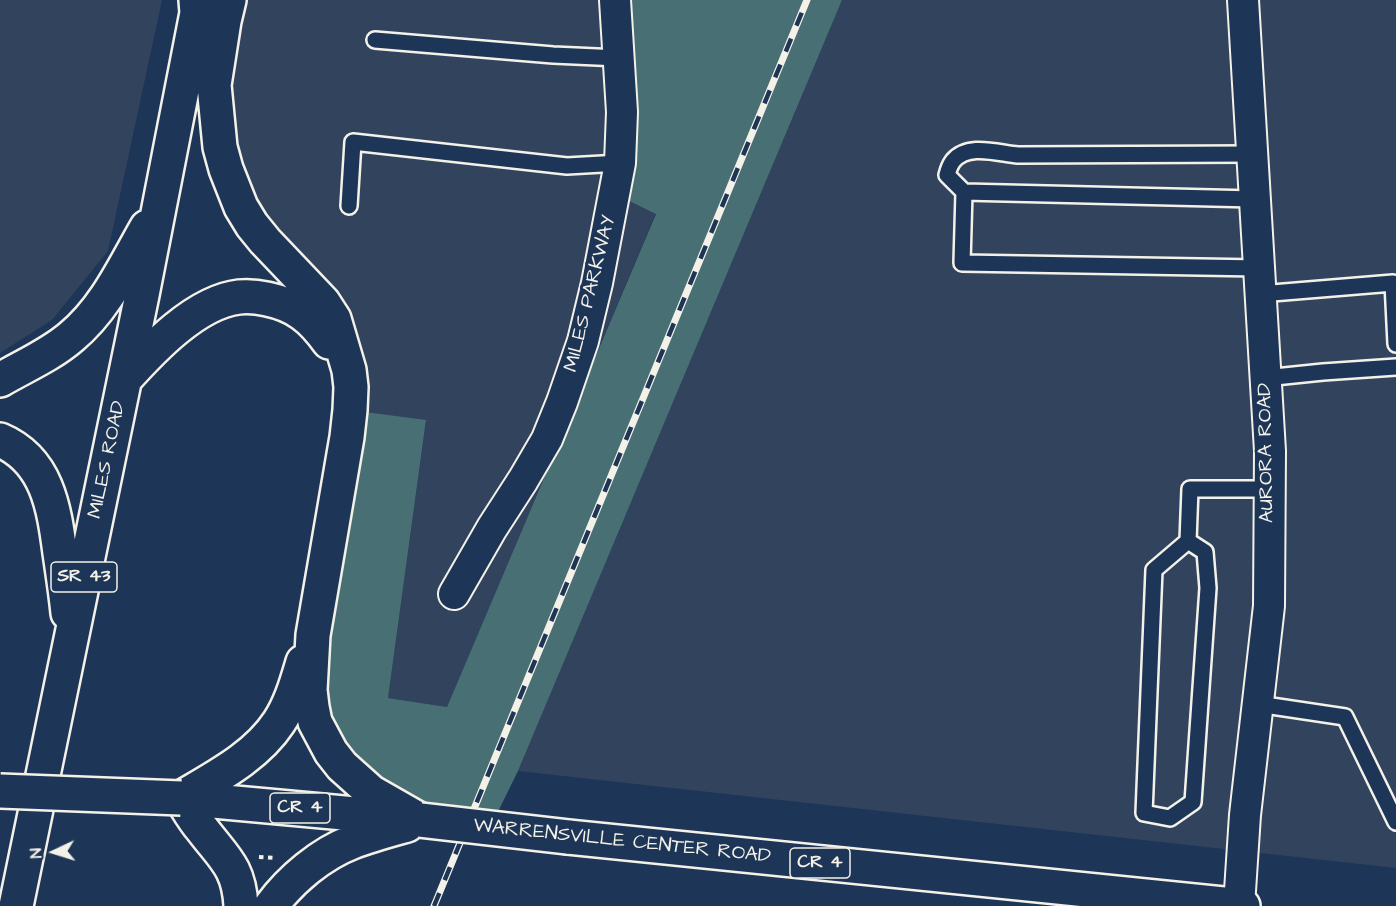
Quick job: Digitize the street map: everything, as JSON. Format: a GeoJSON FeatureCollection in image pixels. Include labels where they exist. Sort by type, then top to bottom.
{"type":"FeatureCollection","features":[{"type":"Feature","properties":{"kind":"main road"},"geometry":{"type":"LineString","coordinates":[[229,0],[214,85],[220,147],[226,169],[241,207],[252,225],[323,302],[334,319],[349,370],[351,387],[347,437],[313,635],[310,690],[315,722],[331,752],[354,778],[371,792],[420,820]]}},
{"type":"Feature","properties":{"kind":"main road","name":"MILES ROAD"},"geometry":{"type":"LineString","coordinates":[[16,906],[200,4]]}},
{"type":"Feature","properties":{"kind":"main road"},"geometry":{"type":"LineString","coordinates":[[0,380],[59,346],[84,325],[109,294],[160,205]]}},
{"type":"Feature","properties":{"kind":"main road"},"geometry":{"type":"LineString","coordinates":[[125,379],[148,354],[182,325],[212,306],[240,297],[275,301],[301,311],[321,331],[349,370]]}},
{"type":"Feature","properties":{"kind":"main road"},"geometry":{"type":"LineString","coordinates":[[0,440],[18,449],[36,468],[49,494],[56,520],[71,638]]}},
{"type":"Feature","properties":{"kind":"main road"},"geometry":{"type":"LineString","coordinates":[[241,906],[234,871],[181,798],[236,765],[271,733],[287,706],[313,635]]}},
{"type":"Feature","properties":{"kind":"main road","name":"WARRENSVILLE CENTER ROAD"},"geometry":{"type":"LineString","coordinates":[[0,791],[181,798],[420,820],[1241,906]]}},
{"type":"Feature","properties":{"kind":"main road"},"geometry":{"type":"LineString","coordinates":[[271,906],[297,878],[337,849],[420,820]]}},
{"type":"Feature","properties":{"kind":"street","name":"MILES PARKWAY"},"geometry":{"type":"LineString","coordinates":[[454,594],[547,439],[583,341],[609,225],[620,163],[622,112],[615,0]]}},
{"type":"Feature","properties":{"kind":"street","name":"AURORA ROAD"},"geometry":{"type":"LineString","coordinates":[[1241,906],[1245,815],[1269,606],[1270,451],[1243,0]]}},
{"type":"Feature","properties":{"kind":"lane"},"geometry":{"type":"LineString","coordinates":[[375,40],[553,55],[619,58]]}},
{"type":"Feature","properties":{"kind":"lane"},"geometry":{"type":"LineString","coordinates":[[349,206],[353,142],[567,166],[620,163]]}},
{"type":"Feature","properties":{"kind":"lane"},"geometry":{"type":"LineString","coordinates":[[1251,154],[1018,155],[981,150],[965,152],[952,162],[947,175],[964,192],[1254,199]]}},
{"type":"Feature","properties":{"kind":"lane"},"geometry":{"type":"LineString","coordinates":[[964,192],[962,263],[1260,281],[1393,283],[1396,344]]}},
{"type":"Feature","properties":{"kind":"lane"},"geometry":{"type":"LineString","coordinates":[[1265,378],[1396,367]]}},
{"type":"Feature","properties":{"kind":"lane"},"geometry":{"type":"LineString","coordinates":[[1188,541],[1205,552],[1208,600],[1193,801],[1170,818],[1144,813],[1154,570],[1188,541],[1190,489],[1269,489]]}},
{"type":"Feature","properties":{"kind":"lane"},"geometry":{"type":"LineString","coordinates":[[1258,704],[1345,717],[1396,822]]}},
{"type":"Feature","properties":{"kind":"shaded area"},"geometry":{"type":"Polygon","coordinates":[[[0,0],[162,0],[108,251],[52,320],[0,353],[0,0]]]}},
{"type":"Feature","properties":{"kind":"shaded area"},"geometry":{"type":"Polygon","coordinates":[[[229,0],[615,0],[656,213],[447,707],[388,698],[426,421],[350,410],[351,387],[241,207],[224,21],[229,0]]]}},
{"type":"Feature","properties":{"kind":"shaded area"},"geometry":{"type":"Polygon","coordinates":[[[842,0],[1396,0],[1396,868],[518,771],[842,0]]]}},
{"type":"Feature","properties":{"kind":"green space"},"geometry":{"type":"Polygon","coordinates":[[[615,0],[842,0],[518,771],[490,828],[420,820],[315,722],[350,410],[426,420],[388,698],[447,707],[656,214],[615,194],[615,0]]]}},
{"type":"Feature","properties":{"kind":"railway"},"geometry":{"type":"LineString","coordinates":[[434,906],[807,0]]}}]}
